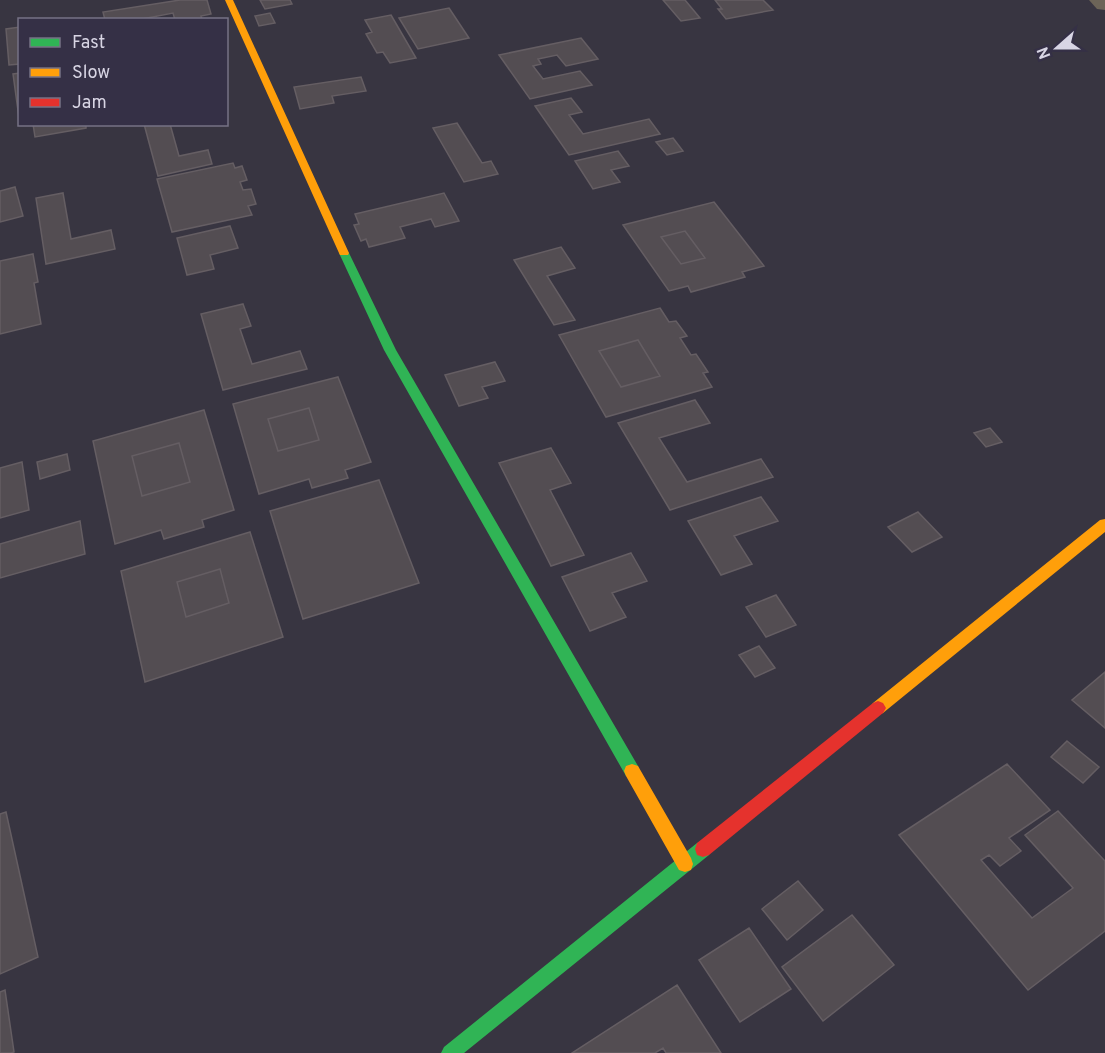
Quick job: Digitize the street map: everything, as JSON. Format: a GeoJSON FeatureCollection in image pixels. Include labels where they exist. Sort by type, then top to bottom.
{"type":"FeatureCollection","features":[{"type":"Feature","properties":{"kind":"main road"},"geometry":{"type":"LineString","coordinates":[[229,0],[293,144],[390,350],[685,864]]}},
{"type":"Feature","properties":{"kind":"main road"},"geometry":{"type":"LineString","coordinates":[[450,1053],[1105,524]]}},
{"type":"Feature","properties":{"kind":"street"},"geometry":{"type":"LineString","coordinates":[[1100,0],[1105,4]]}},
{"type":"Feature","properties":{"kind":"building"},"geometry":{"type":"Polygon","coordinates":[[[180,0],[207,0],[211,14],[201,16],[202,18],[174,18],[173,13],[147,18],[104,18],[103,12],[180,0]]]}},
{"type":"Feature","properties":{"kind":"building"},"geometry":{"type":"Polygon","coordinates":[[[260,0],[290,0],[292,4],[265,9],[260,0]]]}},
{"type":"Feature","properties":{"kind":"building"},"geometry":{"type":"Polygon","coordinates":[[[663,0],[685,0],[700,18],[681,21],[663,0]]]}},
{"type":"Feature","properties":{"kind":"building"},"geometry":{"type":"Polygon","coordinates":[[[715,0],[763,0],[773,10],[726,19],[718,9],[722,9],[715,0]]]}},
{"type":"Feature","properties":{"kind":"building"},"geometry":{"type":"Polygon","coordinates":[[[449,8],[469,38],[418,49],[399,18],[449,8]]]}},
{"type":"Feature","properties":{"kind":"building"},"geometry":{"type":"Polygon","coordinates":[[[270,13],[275,23],[259,26],[255,16],[270,13]]]}},
{"type":"Feature","properties":{"kind":"building"},"geometry":{"type":"Polygon","coordinates":[[[391,15],[416,58],[390,63],[383,52],[377,53],[366,34],[372,32],[365,20],[391,15]]]}},
{"type":"Feature","properties":{"kind":"building"},"geometry":{"type":"Polygon","coordinates":[[[18,27],[18,64],[9,65],[6,29],[18,27]]]}},
{"type":"Feature","properties":{"kind":"building"},"geometry":{"type":"Polygon","coordinates":[[[581,38],[598,59],[566,66],[557,55],[538,59],[541,64],[533,66],[543,79],[580,71],[592,85],[530,99],[499,55],[581,38]]]}},
{"type":"Feature","properties":{"kind":"building"},"geometry":{"type":"Polygon","coordinates":[[[18,73],[18,111],[13,74],[18,73]]]}},
{"type":"Feature","properties":{"kind":"building"},"geometry":{"type":"Polygon","coordinates":[[[361,77],[366,91],[332,96],[334,103],[300,109],[294,87],[361,77]]]}},
{"type":"Feature","properties":{"kind":"building"},"geometry":{"type":"Polygon","coordinates":[[[571,98],[582,112],[569,115],[583,134],[649,119],[660,134],[569,155],[535,106],[571,98]]]}},
{"type":"Feature","properties":{"kind":"building"},"geometry":{"type":"Polygon","coordinates":[[[457,123],[482,163],[491,161],[498,174],[464,182],[433,128],[457,123]]]}},
{"type":"Feature","properties":{"kind":"building"},"geometry":{"type":"Polygon","coordinates":[[[33,126],[86,126],[86,128],[35,137],[33,126]]]}},
{"type":"Feature","properties":{"kind":"building"},"geometry":{"type":"Polygon","coordinates":[[[145,126],[171,126],[179,156],[208,150],[212,164],[158,176],[145,126]]]}},
{"type":"Feature","properties":{"kind":"building"},"geometry":{"type":"Polygon","coordinates":[[[673,138],[683,151],[667,155],[656,142],[673,138]]]}},
{"type":"Feature","properties":{"kind":"building"},"geometry":{"type":"Polygon","coordinates":[[[618,151],[629,166],[611,170],[620,182],[593,189],[575,161],[618,151]]]}},
{"type":"Feature","properties":{"kind":"building"},"geometry":{"type":"Polygon","coordinates":[[[233,163],[235,168],[242,166],[247,180],[240,182],[243,190],[251,189],[256,204],[248,206],[252,215],[172,232],[157,179],[233,163]]]}},
{"type":"Feature","properties":{"kind":"building"},"geometry":{"type":"Polygon","coordinates":[[[15,187],[23,216],[0,222],[0,191],[15,187]]]}},
{"type":"Feature","properties":{"kind":"building"},"geometry":{"type":"Polygon","coordinates":[[[63,193],[71,239],[111,230],[115,249],[46,264],[36,198],[63,193]]]}},
{"type":"Feature","properties":{"kind":"building"},"geometry":{"type":"Polygon","coordinates":[[[444,193],[459,221],[435,227],[431,219],[400,227],[405,238],[369,247],[366,239],[361,241],[354,225],[359,224],[355,214],[444,193]]]}},
{"type":"Feature","properties":{"kind":"building"},"geometry":{"type":"Polygon","coordinates":[[[714,202],[764,266],[742,272],[745,277],[691,292],[688,286],[669,291],[623,225],[714,202]],[[685,231],[661,237],[681,264],[705,258],[685,231]]]}},
{"type":"Feature","properties":{"kind":"building"},"geometry":{"type":"Polygon","coordinates":[[[230,226],[238,248],[210,255],[214,269],[187,275],[177,238],[230,226]]]}},
{"type":"Feature","properties":{"kind":"building"},"geometry":{"type":"Polygon","coordinates":[[[685,231],[705,258],[681,264],[661,237],[685,231]]]}},
{"type":"Feature","properties":{"kind":"building"},"geometry":{"type":"Polygon","coordinates":[[[561,247],[575,268],[547,276],[575,320],[554,325],[514,260],[561,247]]]}},
{"type":"Feature","properties":{"kind":"building"},"geometry":{"type":"Polygon","coordinates":[[[33,254],[38,282],[34,283],[41,324],[0,334],[0,261],[33,254]]]}},
{"type":"Feature","properties":{"kind":"building"},"geometry":{"type":"Polygon","coordinates":[[[243,304],[251,326],[240,329],[252,364],[300,351],[307,369],[223,390],[201,314],[243,304]]]}},
{"type":"Feature","properties":{"kind":"building"},"geometry":{"type":"Polygon","coordinates":[[[660,308],[669,322],[676,321],[687,336],[680,338],[691,355],[696,354],[708,372],[703,373],[712,387],[606,417],[559,335],[660,308]],[[638,340],[599,351],[621,387],[660,376],[638,340]]]}},
{"type":"Feature","properties":{"kind":"building"},"geometry":{"type":"Polygon","coordinates":[[[638,340],[660,376],[621,387],[599,351],[638,340]]]}},
{"type":"Feature","properties":{"kind":"building"},"geometry":{"type":"Polygon","coordinates":[[[495,362],[505,381],[482,387],[488,398],[459,406],[445,375],[495,362]]]}},
{"type":"Feature","properties":{"kind":"building"},"geometry":{"type":"Polygon","coordinates":[[[338,377],[371,462],[345,470],[348,478],[312,488],[309,479],[259,494],[233,404],[338,377]],[[309,408],[268,419],[278,451],[319,440],[309,408]]]}},
{"type":"Feature","properties":{"kind":"building"},"geometry":{"type":"Polygon","coordinates":[[[695,400],[710,423],[659,438],[687,482],[761,459],[773,477],[670,510],[618,423],[695,400]]]}},
{"type":"Feature","properties":{"kind":"building"},"geometry":{"type":"Polygon","coordinates":[[[309,408],[319,440],[278,451],[268,419],[309,408]]]}},
{"type":"Feature","properties":{"kind":"building"},"geometry":{"type":"Polygon","coordinates":[[[204,410],[234,510],[202,520],[204,527],[164,539],[161,530],[115,544],[93,441],[204,410]],[[179,443],[132,456],[142,496],[190,482],[179,443]]]}},
{"type":"Feature","properties":{"kind":"building"},"geometry":{"type":"Polygon","coordinates":[[[990,428],[1002,442],[986,447],[974,433],[990,428]]]}},
{"type":"Feature","properties":{"kind":"building"},"geometry":{"type":"Polygon","coordinates":[[[179,443],[190,482],[142,496],[132,456],[179,443]]]}},
{"type":"Feature","properties":{"kind":"building"},"geometry":{"type":"Polygon","coordinates":[[[551,448],[571,483],[550,490],[584,555],[551,566],[499,463],[551,448]]]}},
{"type":"Feature","properties":{"kind":"building"},"geometry":{"type":"Polygon","coordinates":[[[67,454],[70,470],[40,479],[37,462],[67,454]]]}},
{"type":"Feature","properties":{"kind":"building"},"geometry":{"type":"Polygon","coordinates":[[[22,462],[29,510],[0,518],[0,468],[22,462]]]}},
{"type":"Feature","properties":{"kind":"building"},"geometry":{"type":"Polygon","coordinates":[[[379,480],[419,583],[303,619],[270,511],[379,480]]]}},
{"type":"Feature","properties":{"kind":"building"},"geometry":{"type":"Polygon","coordinates":[[[761,497],[778,521],[734,536],[752,564],[721,575],[688,521],[761,497]]]}},
{"type":"Feature","properties":{"kind":"building"},"geometry":{"type":"Polygon","coordinates":[[[918,512],[942,537],[912,552],[888,527],[918,512]]]}},
{"type":"Feature","properties":{"kind":"building"},"geometry":{"type":"Polygon","coordinates":[[[80,521],[85,554],[0,578],[0,544],[80,521]]]}},
{"type":"Feature","properties":{"kind":"building"},"geometry":{"type":"Polygon","coordinates":[[[250,532],[283,637],[145,682],[121,571],[250,532]],[[220,569],[177,582],[186,617],[229,603],[220,569]]]}},
{"type":"Feature","properties":{"kind":"building"},"geometry":{"type":"Polygon","coordinates":[[[631,553],[647,581],[612,593],[626,617],[590,631],[562,577],[631,553]]]}},
{"type":"Feature","properties":{"kind":"building"},"geometry":{"type":"Polygon","coordinates":[[[220,569],[229,603],[186,617],[177,582],[220,569]]]}},
{"type":"Feature","properties":{"kind":"building"},"geometry":{"type":"Polygon","coordinates":[[[776,595],[796,625],[766,637],[746,607],[776,595]]]}},
{"type":"Feature","properties":{"kind":"building"},"geometry":{"type":"Polygon","coordinates":[[[759,646],[775,668],[755,677],[739,655],[759,646]]]}},
{"type":"Feature","properties":{"kind":"building"},"geometry":{"type":"Polygon","coordinates":[[[1105,672],[1105,728],[1072,700],[1105,672]]]}},
{"type":"Feature","properties":{"kind":"building"},"geometry":{"type":"Polygon","coordinates":[[[1067,741],[1099,767],[1083,783],[1051,757],[1067,741]]]}},
{"type":"Feature","properties":{"kind":"building"},"geometry":{"type":"Polygon","coordinates":[[[1007,764],[1050,810],[1009,838],[1021,851],[1000,866],[989,855],[981,860],[1032,918],[1073,888],[1025,835],[1058,811],[1105,861],[1105,931],[1028,990],[899,835],[1007,764]]]}},
{"type":"Feature","properties":{"kind":"building"},"geometry":{"type":"Polygon","coordinates":[[[6,812],[38,957],[0,974],[0,814],[6,812]]]}},
{"type":"Feature","properties":{"kind":"building"},"geometry":{"type":"Polygon","coordinates":[[[798,881],[823,910],[787,940],[762,909],[798,881]]]}},
{"type":"Feature","properties":{"kind":"building"},"geometry":{"type":"Polygon","coordinates":[[[852,915],[894,965],[823,1021],[782,967],[852,915]]]}},
{"type":"Feature","properties":{"kind":"building"},"geometry":{"type":"Polygon","coordinates":[[[749,928],[791,989],[740,1022],[699,960],[749,928]]]}},
{"type":"Feature","properties":{"kind":"building"},"geometry":{"type":"Polygon","coordinates":[[[677,985],[721,1053],[666,1053],[663,1048],[655,1053],[572,1053],[677,985]]]}},
{"type":"Feature","properties":{"kind":"building"},"geometry":{"type":"Polygon","coordinates":[[[5,990],[14,1052],[11,1053],[0,1053],[0,992],[5,990]]]}},
{"type":"Feature","properties":{"kind":"traffic: fast"},"geometry":{"type":"LineString","coordinates":[[344,253],[390,350],[632,771]]}},
{"type":"Feature","properties":{"kind":"traffic: fast"},"geometry":{"type":"LineString","coordinates":[[450,1053],[703,849]]}},
{"type":"Feature","properties":{"kind":"traffic: slow"},"geometry":{"type":"LineString","coordinates":[[229,0],[344,253]]}},
{"type":"Feature","properties":{"kind":"traffic: slow"},"geometry":{"type":"LineString","coordinates":[[878,708],[1105,524]]}},
{"type":"Feature","properties":{"kind":"traffic: slow"},"geometry":{"type":"LineString","coordinates":[[632,771],[685,864]]}},
{"type":"Feature","properties":{"kind":"traffic: jam"},"geometry":{"type":"LineString","coordinates":[[703,849],[878,708]]}}]}
